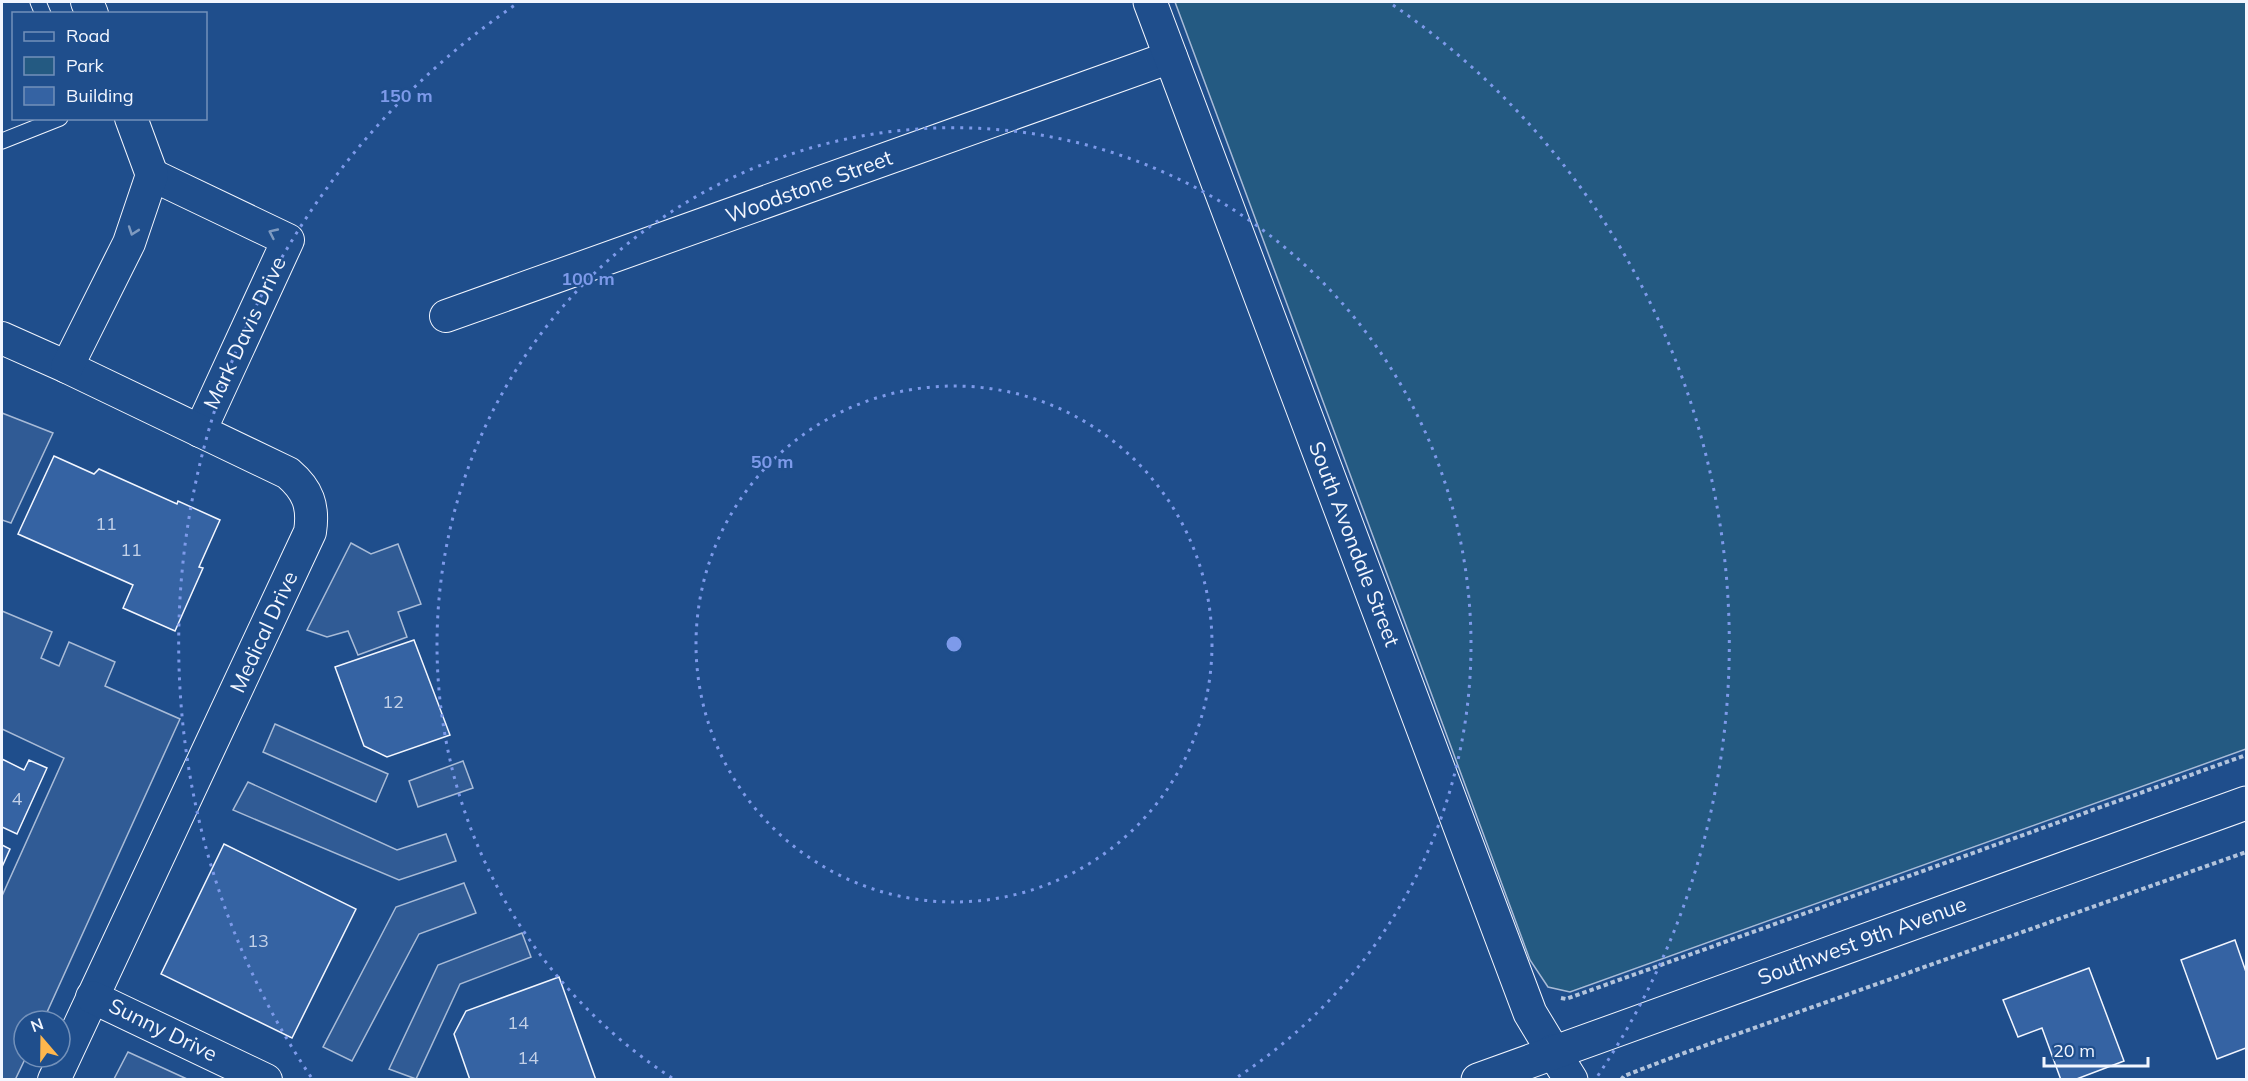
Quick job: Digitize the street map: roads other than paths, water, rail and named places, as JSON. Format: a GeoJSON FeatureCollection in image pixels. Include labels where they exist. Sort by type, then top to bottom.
{"type":"FeatureCollection","features":[{"type":"Feature","properties":{"kind":"street","name":"South Avondale Street"},"geometry":{"type":"LineString","coordinates":[[1150,2],[1530,1013],[1571,1080]]}},
{"type":"Feature","properties":{"kind":"street","name":"Woodstone Street"},"geometry":{"type":"LineString","coordinates":[[446,316],[1171,57]]}},
{"type":"Feature","properties":{"kind":"street"},"geometry":{"type":"LineString","coordinates":[[67,367],[129,243],[152,175],[132,120]]}},
{"type":"Feature","properties":{"kind":"street","name":"Mark Davis Drive"},"geometry":{"type":"LineString","coordinates":[[152,175],[288,240],[200,431]]}},
{"type":"Feature","properties":{"kind":"street","name":"Medical Drive"},"geometry":{"type":"LineString","coordinates":[[2,338],[288,474],[301,484],[313,512],[310,532],[54,1080]]}},
{"type":"Feature","properties":{"kind":"street","name":"Southwest 9th Avenue"},"geometry":{"type":"LineString","coordinates":[[1478,1080],[2247,803]]}},
{"type":"Feature","properties":{"kind":"street","name":"Sunny Drive"},"geometry":{"type":"LineString","coordinates":[[92,997],[266,1080]]}},
{"type":"Feature","properties":{"kind":"lane"},"geometry":{"type":"LineString","coordinates":[[2,141],[55,120]]}}]}
